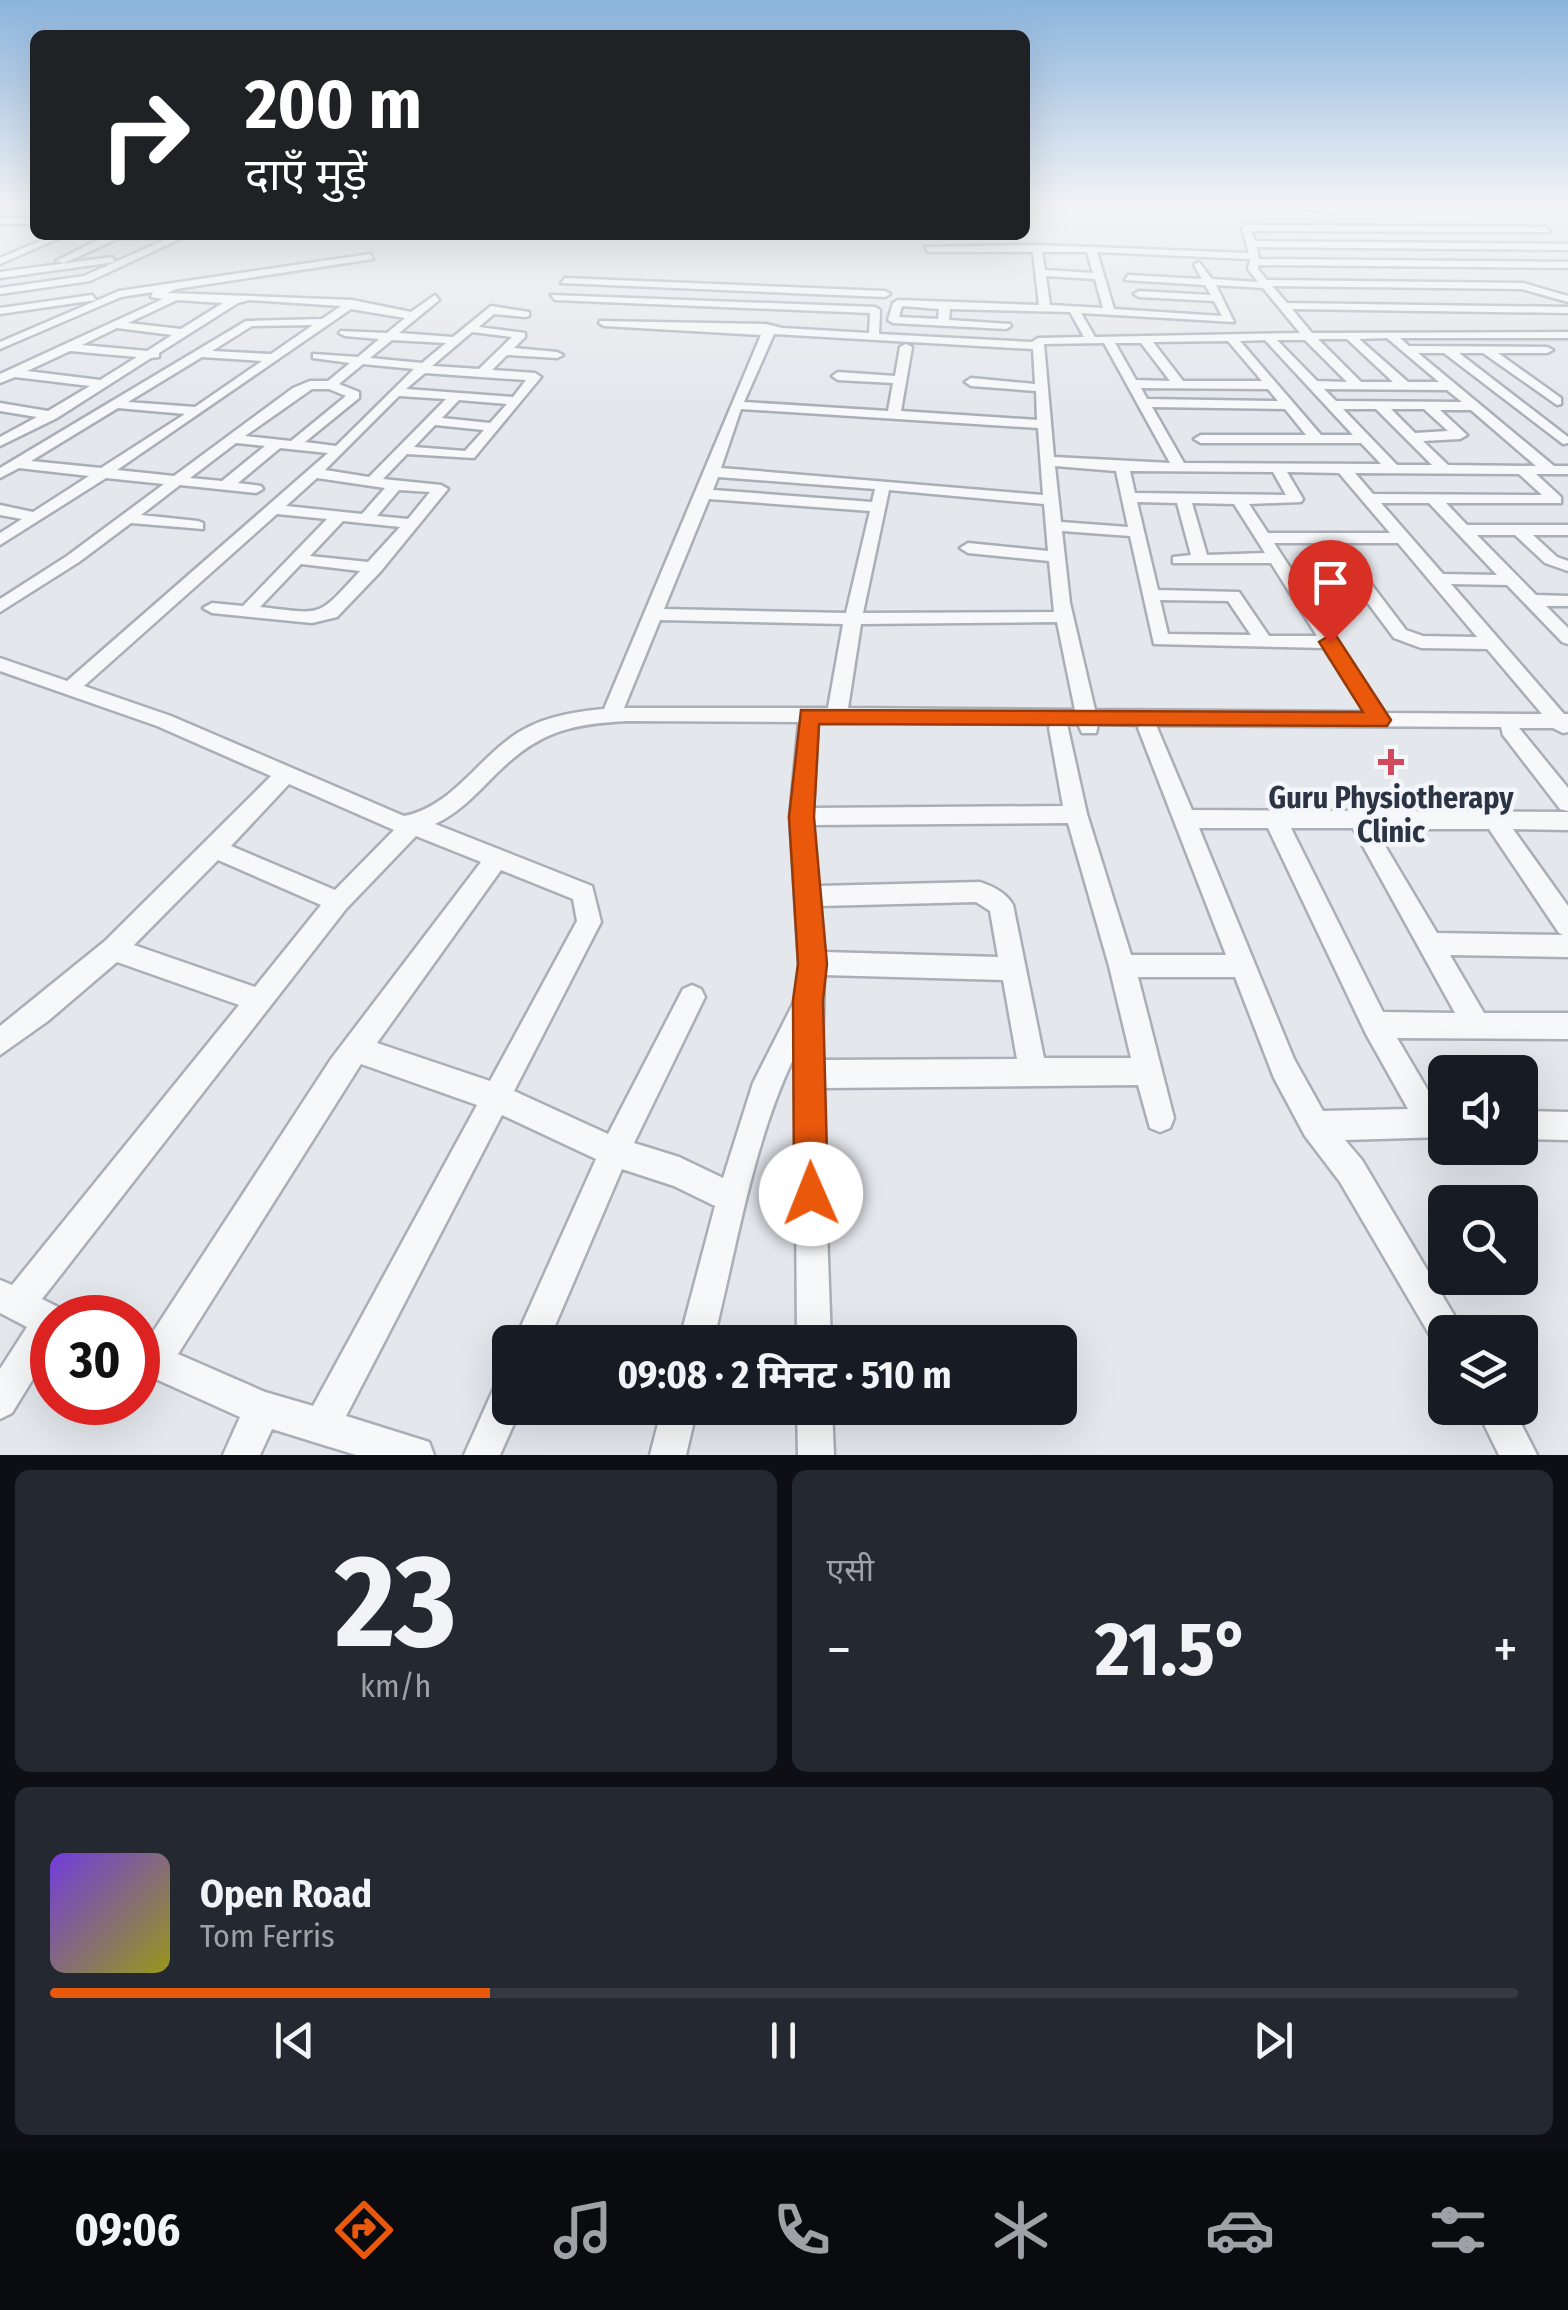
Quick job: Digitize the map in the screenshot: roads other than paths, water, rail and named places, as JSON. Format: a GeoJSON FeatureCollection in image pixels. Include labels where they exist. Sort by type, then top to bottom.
{"type":"FeatureCollection","features":[{"type":"Feature","properties":{"kind":"street"},"geometry":{"type":"LineString","coordinates":[[0,291],[95,275]]}},
{"type":"Feature","properties":{"kind":"street"},"geometry":{"type":"LineString","coordinates":[[0,315],[23,308],[119,294],[174,292],[270,275]]}},
{"type":"Feature","properties":{"kind":"street"},"geometry":{"type":"LineString","coordinates":[[1040,275],[1045,310]]}},
{"type":"Feature","properties":{"kind":"street"},"geometry":{"type":"LineString","coordinates":[[1077,275],[1098,276],[1109,310]]}},
{"type":"Feature","properties":{"kind":"street"},"geometry":{"type":"LineString","coordinates":[[1204,275],[1238,340],[1316,439]]}},
{"type":"Feature","properties":{"kind":"street"},"geometry":{"type":"LineString","coordinates":[[1258,275],[1310,338],[1357,385]]}},
{"type":"Feature","properties":{"kind":"street"},"geometry":{"type":"LineString","coordinates":[[1513,275],[1568,299]]}},
{"type":"Feature","properties":{"kind":"street"},"geometry":{"type":"LineString","coordinates":[[1128,278],[1266,284],[1522,282],[1540,275],[1568,279]]}},
{"type":"Feature","properties":{"kind":"street"},"geometry":{"type":"LineString","coordinates":[[566,281],[885,294]]}},
{"type":"Feature","properties":{"kind":"street"},"geometry":{"type":"LineString","coordinates":[[636,300],[647,284]]}},
{"type":"Feature","properties":{"kind":"street"},"geometry":{"type":"LineString","coordinates":[[611,715],[704,494],[783,289]]}},
{"type":"Feature","properties":{"kind":"street"},"geometry":{"type":"LineString","coordinates":[[6,376],[174,292],[234,301]]}},
{"type":"Feature","properties":{"kind":"street"},"geometry":{"type":"LineString","coordinates":[[0,346],[119,294]]}},
{"type":"Feature","properties":{"kind":"street"},"geometry":{"type":"LineString","coordinates":[[1139,294],[1216,298]]}},
{"type":"Feature","properties":{"kind":"street"},"geometry":{"type":"LineString","coordinates":[[0,442],[52,415],[234,301],[249,297],[352,303],[101,476],[0,540]]}},
{"type":"Feature","properties":{"kind":"street"},"geometry":{"type":"LineString","coordinates":[[555,297],[875,310],[874,332]]}},
{"type":"Feature","properties":{"kind":"street"},"geometry":{"type":"LineString","coordinates":[[331,385],[436,298]]}},
{"type":"Feature","properties":{"kind":"street"},"geometry":{"type":"LineString","coordinates":[[1006,326],[892,320],[898,303],[1109,310],[1230,320]]}},
{"type":"Feature","properties":{"kind":"street"},"geometry":{"type":"LineString","coordinates":[[348,306],[414,316]]}},
{"type":"Feature","properties":{"kind":"street"},"geometry":{"type":"LineString","coordinates":[[943,324],[945,306]]}},
{"type":"Feature","properties":{"kind":"street"},"geometry":{"type":"LineString","coordinates":[[1284,306],[1568,310]]}},
{"type":"Feature","properties":{"kind":"street"},"geometry":{"type":"LineString","coordinates":[[72,687],[493,309],[525,314]]}},
{"type":"Feature","properties":{"kind":"street"},"geometry":{"type":"LineString","coordinates":[[1074,309],[1092,341]]}},
{"type":"Feature","properties":{"kind":"street"},"geometry":{"type":"LineString","coordinates":[[0,474],[250,323],[324,322]]}},
{"type":"Feature","properties":{"kind":"street"},"geometry":{"type":"LineString","coordinates":[[651,324],[874,332],[1038,344]]}},
{"type":"Feature","properties":{"kind":"street"},"geometry":{"type":"LineString","coordinates":[[114,325],[184,333]]}},
{"type":"Feature","properties":{"kind":"street"},"geometry":{"type":"LineString","coordinates":[[770,329],[1038,344],[1390,335],[1568,335]]}},
{"type":"Feature","properties":{"kind":"street"},"geometry":{"type":"LineString","coordinates":[[472,330],[520,336],[481,374]]}},
{"type":"Feature","properties":{"kind":"street"},"geometry":{"type":"LineString","coordinates":[[344,333],[459,341]]}},
{"type":"Feature","properties":{"kind":"street"},"geometry":{"type":"LineString","coordinates":[[1390,335],[1549,470]]}},
{"type":"Feature","properties":{"kind":"street"},"geometry":{"type":"LineString","coordinates":[[1550,335],[1568,345]]}},
{"type":"Feature","properties":{"kind":"street"},"geometry":{"type":"LineString","coordinates":[[1351,336],[1405,386]]}},
{"type":"Feature","properties":{"kind":"street"},"geometry":{"type":"LineString","coordinates":[[1270,339],[1392,468]]}},
{"type":"Feature","properties":{"kind":"street"},"geometry":{"type":"LineString","coordinates":[[1108,341],[1180,466]]}},
{"type":"Feature","properties":{"kind":"street"},"geometry":{"type":"LineString","coordinates":[[1146,341],[1179,384]]}},
{"type":"Feature","properties":{"kind":"street"},"geometry":{"type":"LineString","coordinates":[[404,450],[469,454],[566,343]]}},
{"type":"Feature","properties":{"kind":"street"},"geometry":{"type":"LineString","coordinates":[[1038,344],[1056,557],[1064,617],[1088,723]]}},
{"type":"Feature","properties":{"kind":"street"},"geometry":{"type":"LineString","coordinates":[[67,347],[151,355],[274,358]]}},
{"type":"Feature","properties":{"kind":"street"},"geometry":{"type":"LineString","coordinates":[[894,414],[906,347]]}},
{"type":"Feature","properties":{"kind":"street"},"geometry":{"type":"LineString","coordinates":[[1407,350],[1547,350]]}},
{"type":"Feature","properties":{"kind":"street"},"geometry":{"type":"LineString","coordinates":[[1448,350],[1565,440]]}},
{"type":"Feature","properties":{"kind":"street"},"geometry":{"type":"LineString","coordinates":[[1486,350],[1557,397]]}},
{"type":"Feature","properties":{"kind":"street"},"geometry":{"type":"LineString","coordinates":[[505,351],[557,355]]}},
{"type":"Feature","properties":{"kind":"street"},"geometry":{"type":"LineString","coordinates":[[317,356],[535,377]]}},
{"type":"Feature","properties":{"kind":"street"},"geometry":{"type":"LineString","coordinates":[[6,376],[102,384]]}},
{"type":"Feature","properties":{"kind":"street"},"geometry":{"type":"LineString","coordinates":[[838,376],[900,380]]}},
{"type":"Feature","properties":{"kind":"street"},"geometry":{"type":"LineString","coordinates":[[971,382],[1041,388]]}},
{"type":"Feature","properties":{"kind":"street"},"geometry":{"type":"LineString","coordinates":[[1132,384],[1270,384]]}},
{"type":"Feature","properties":{"kind":"street"},"geometry":{"type":"LineString","coordinates":[[0,607],[180,480],[304,386],[331,385],[352,392],[354,397],[296,444]]}},
{"type":"Feature","properties":{"kind":"street"},"geometry":{"type":"LineString","coordinates":[[1313,385],[1450,386]]}},
{"type":"Feature","properties":{"kind":"street"},"geometry":{"type":"LineString","coordinates":[[397,392],[516,401]]}},
{"type":"Feature","properties":{"kind":"street"},"geometry":{"type":"LineString","coordinates":[[372,482],[456,396]]}},
{"type":"Feature","properties":{"kind":"street"},"geometry":{"type":"LineString","coordinates":[[1143,403],[1202,425],[1254,421],[1316,439],[1364,439]]}},
{"type":"Feature","properties":{"kind":"street"},"geometry":{"type":"LineString","coordinates":[[1202,425],[1254,421],[1287,404]]}},
{"type":"Feature","properties":{"kind":"street"},"geometry":{"type":"LineString","coordinates":[[119,405],[197,411]]}},
{"type":"Feature","properties":{"kind":"street"},"geometry":{"type":"LineString","coordinates":[[736,405],[1044,424]]}},
{"type":"Feature","properties":{"kind":"street"},"geometry":{"type":"LineString","coordinates":[[1332,405],[1473,406]]}},
{"type":"Feature","properties":{"kind":"street"},"geometry":{"type":"LineString","coordinates":[[1379,405],[1444,468]]}},
{"type":"Feature","properties":{"kind":"street"},"geometry":{"type":"LineString","coordinates":[[1412,437],[1460,435],[1428,405]]}},
{"type":"Feature","properties":{"kind":"street"},"geometry":{"type":"LineString","coordinates":[[0,407],[52,415]]}},
{"type":"Feature","properties":{"kind":"street"},"geometry":{"type":"LineString","coordinates":[[1529,414],[1568,414]]}},
{"type":"Feature","properties":{"kind":"street"},"geometry":{"type":"LineString","coordinates":[[432,422],[495,427]]}},
{"type":"Feature","properties":{"kind":"street"},"geometry":{"type":"LineString","coordinates":[[235,439],[338,450]]}},
{"type":"Feature","properties":{"kind":"street"},"geometry":{"type":"LineString","coordinates":[[1514,440],[1565,440]]}},
{"type":"Feature","properties":{"kind":"street"},"geometry":{"type":"LineString","coordinates":[[227,484],[279,442]]}},
{"type":"Feature","properties":{"kind":"street"},"geometry":{"type":"LineString","coordinates":[[0,450],[36,453]]}},
{"type":"Feature","properties":{"kind":"street"},"geometry":{"type":"LineString","coordinates":[[1047,461],[1122,466],[1568,470]]}},
{"type":"Feature","properties":{"kind":"street"},"geometry":{"type":"LineString","coordinates":[[17,464],[101,476],[256,489]]}},
{"type":"Feature","properties":{"kind":"street"},"geometry":{"type":"LineString","coordinates":[[1122,466],[1150,595],[1151,640],[1330,642]]}},
{"type":"Feature","properties":{"kind":"street"},"geometry":{"type":"LineString","coordinates":[[1129,497],[1184,501],[1296,499],[1277,467]]}},
{"type":"Feature","properties":{"kind":"street"},"geometry":{"type":"LineString","coordinates":[[1343,468],[1565,726]]}},
{"type":"Feature","properties":{"kind":"street"},"geometry":{"type":"LineString","coordinates":[[1522,469],[1562,505]]}},
{"type":"Feature","properties":{"kind":"street"},"geometry":{"type":"LineString","coordinates":[[712,472],[1051,500]]}},
{"type":"Feature","properties":{"kind":"street"},"geometry":{"type":"LineString","coordinates":[[212,608],[312,618],[331,613],[375,568],[441,489],[313,473]]}},
{"type":"Feature","properties":{"kind":"street"},"geometry":{"type":"LineString","coordinates":[[364,520],[395,485]]}},
{"type":"Feature","properties":{"kind":"street"},"geometry":{"type":"LineString","coordinates":[[837,716],[853,619],[883,485]]}},
{"type":"Feature","properties":{"kind":"street"},"geometry":{"type":"LineString","coordinates":[[704,494],[878,507]]}},
{"type":"Feature","properties":{"kind":"street"},"geometry":{"type":"LineString","coordinates":[[1369,498],[1562,505]]}},
{"type":"Feature","properties":{"kind":"street"},"geometry":{"type":"LineString","coordinates":[[1433,499],[1568,638]]}},
{"type":"Feature","properties":{"kind":"street"},"geometry":{"type":"LineString","coordinates":[[1239,500],[1380,720]]}},
{"type":"Feature","properties":{"kind":"street"},"geometry":{"type":"LineString","coordinates":[[1184,501],[1200,559]]}},
{"type":"Feature","properties":{"kind":"street"},"geometry":{"type":"LineString","coordinates":[[273,509],[412,524]]}},
{"type":"Feature","properties":{"kind":"street"},"geometry":{"type":"LineString","coordinates":[[0,510],[37,517]]}},
{"type":"Feature","properties":{"kind":"street"},"geometry":{"type":"LineString","coordinates":[[249,609],[338,517]]}},
{"type":"Feature","properties":{"kind":"street"},"geometry":{"type":"LineString","coordinates":[[126,518],[198,526]]}},
{"type":"Feature","properties":{"kind":"street"},"geometry":{"type":"LineString","coordinates":[[1053,526],[1136,532]]}},
{"type":"Feature","properties":{"kind":"street"},"geometry":{"type":"LineString","coordinates":[[1462,530],[1568,530]]}},
{"type":"Feature","properties":{"kind":"street"},"geometry":{"type":"LineString","coordinates":[[1519,530],[1545,556],[1568,566]]}},
{"type":"Feature","properties":{"kind":"street"},"geometry":{"type":"LineString","coordinates":[[1263,538],[1403,538]]}},
{"type":"Feature","properties":{"kind":"street"},"geometry":{"type":"LineString","coordinates":[[1328,538],[1400,634],[1421,642],[1491,643]]}},
{"type":"Feature","properties":{"kind":"street"},"geometry":{"type":"LineString","coordinates":[[968,548],[1056,557]]}},
{"type":"Feature","properties":{"kind":"street"},"geometry":{"type":"LineString","coordinates":[[298,558],[375,568]]}},
{"type":"Feature","properties":{"kind":"street"},"geometry":{"type":"LineString","coordinates":[[1179,560],[1276,558]]}},
{"type":"Feature","properties":{"kind":"street"},"geometry":{"type":"LineString","coordinates":[[1437,579],[1510,580]]}},
{"type":"Feature","properties":{"kind":"street"},"geometry":{"type":"LineString","coordinates":[[1150,595],[1234,596],[1264,641]]}},
{"type":"Feature","properties":{"kind":"street"},"geometry":{"type":"LineString","coordinates":[[1529,600],[1568,601]]}},
{"type":"Feature","properties":{"kind":"street"},"geometry":{"type":"LineString","coordinates":[[653,614],[853,619],[1064,617]]}},
{"type":"Feature","properties":{"kind":"street"},"geometry":{"type":"LineString","coordinates":[[0,664],[164,722],[403,824],[414,824],[498,856],[584,893],[590,910],[589,922],[322,1425]]}},
{"type":"Feature","properties":{"kind":"street"},"geometry":{"type":"LineString","coordinates":[[8,1301],[338,902],[414,824],[429,818],[483,775],[518,741],[559,723],[577,717],[611,715],[1059,728],[1088,723],[1148,728],[1510,730],[1565,726]]}},
{"type":"Feature","properties":{"kind":"street"},"geometry":{"type":"LineString","coordinates":[[559,723],[808,722],[837,716],[1088,723],[1380,720],[1565,726]]}},
{"type":"Feature","properties":{"kind":"street"},"geometry":{"type":"LineString","coordinates":[[808,722],[801,817],[812,964],[808,1074],[814,1325]]}},
{"type":"Feature","properties":{"kind":"street"},"geometry":{"type":"LineString","coordinates":[[1059,728],[1076,814],[1122,966],[1160,1118]]}},
{"type":"Feature","properties":{"kind":"street"},"geometry":{"type":"LineString","coordinates":[[1148,728],[1284,1068],[1315,1126],[1351,1171],[1437,1315]]}},
{"type":"Feature","properties":{"kind":"street"},"geometry":{"type":"LineString","coordinates":[[1510,730],[1568,803]]}},
{"type":"Feature","properties":{"kind":"street"},"geometry":{"type":"LineString","coordinates":[[0,1042],[44,1011],[112,949],[286,774]]}},
{"type":"Feature","properties":{"kind":"street"},"geometry":{"type":"LineString","coordinates":[[801,817],[1076,814]]}},
{"type":"Feature","properties":{"kind":"street"},"geometry":{"type":"LineString","coordinates":[[1274,818],[1375,1026],[1428,1108]]}},
{"type":"Feature","properties":{"kind":"street"},"geometry":{"type":"LineString","coordinates":[[1185,819],[1568,821]]}},
{"type":"Feature","properties":{"kind":"street"},"geometry":{"type":"LineString","coordinates":[[1360,820],[1476,1025]]}},
{"type":"Feature","properties":{"kind":"street"},"geometry":{"type":"LineString","coordinates":[[1496,822],[1568,926]]}},
{"type":"Feature","properties":{"kind":"street"},"geometry":{"type":"LineString","coordinates":[[214,848],[338,902]]}},
{"type":"Feature","properties":{"kind":"street"},"geometry":{"type":"LineString","coordinates":[[160,1336],[356,1049],[498,856]]}},
{"type":"Feature","properties":{"kind":"street"},"geometry":{"type":"LineString","coordinates":[[809,896],[980,892],[991,896],[1002,905],[1033,1072]]}},
{"type":"Feature","properties":{"kind":"street"},"geometry":{"type":"LineString","coordinates":[[1430,944],[1568,946]]}},
{"type":"Feature","properties":{"kind":"street"},"geometry":{"type":"LineString","coordinates":[[112,949],[258,1000]]}},
{"type":"Feature","properties":{"kind":"street"},"geometry":{"type":"LineString","coordinates":[[812,964],[1014,969]]}},
{"type":"Feature","properties":{"kind":"street"},"geometry":{"type":"LineString","coordinates":[[1122,966],[1244,966]]}},
{"type":"Feature","properties":{"kind":"street"},"geometry":{"type":"LineString","coordinates":[[538,1325],[614,1152],[692,996]]}},
{"type":"Feature","properties":{"kind":"street"},"geometry":{"type":"LineString","coordinates":[[700,1325],[732,1198],[767,1083],[808,1000]]}},
{"type":"Feature","properties":{"kind":"street"},"geometry":{"type":"LineString","coordinates":[[1375,1026],[1568,1026]]}},
{"type":"Feature","properties":{"kind":"street"},"geometry":{"type":"LineString","coordinates":[[356,1049],[494,1097],[614,1152],[679,1172],[732,1198]]}},
{"type":"Feature","properties":{"kind":"street"},"geometry":{"type":"LineString","coordinates":[[808,1074],[1147,1072]]}},
{"type":"Feature","properties":{"kind":"street"},"geometry":{"type":"LineString","coordinates":[[1315,1126],[1428,1123]]}},
{"type":"Feature","properties":{"kind":"street"},"geometry":{"type":"LineString","coordinates":[[1538,1125],[1568,1126]]}},
{"type":"Feature","properties":{"kind":"street"},"geometry":{"type":"LineString","coordinates":[[0,1402],[30,1354]]}},
{"type":"Feature","properties":{"kind":"street"},"geometry":{"type":"LineString","coordinates":[[160,1363],[263,1409],[416,1455]]}},
{"type":"Feature","properties":{"kind":"street"},"geometry":{"type":"LineString","coordinates":[[241,1455],[263,1409]]}},
{"type":"Feature","properties":{"kind":"street"},"geometry":{"type":"LineString","coordinates":[[482,1455],[495,1425]]}},
{"type":"Feature","properties":{"kind":"street"},"geometry":{"type":"LineString","coordinates":[[668,1455],[676,1425]]}},
{"type":"Feature","properties":{"kind":"street"},"geometry":{"type":"LineString","coordinates":[[816,1425],[816,1455]]}},
{"type":"Feature","properties":{"kind":"street"},"geometry":{"type":"LineString","coordinates":[[1503,1425],[1519,1455]]}},
{"type":"Feature","properties":{"kind":"place","name":"Guru Physiotherapy Clinic"},"geometry":{"type":"Point","coordinates":[1391,762]}}]}
